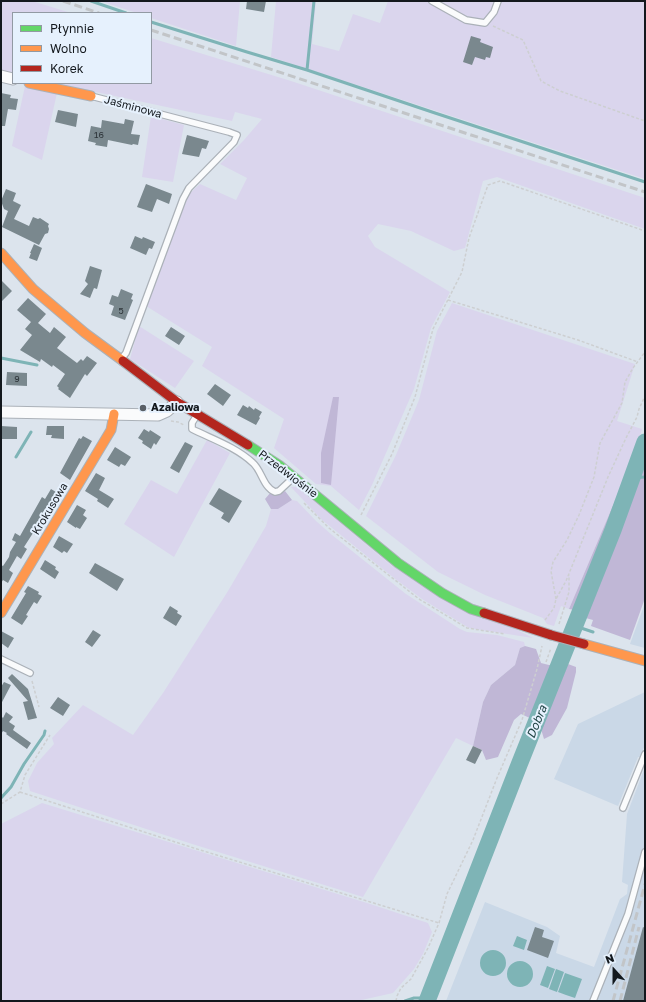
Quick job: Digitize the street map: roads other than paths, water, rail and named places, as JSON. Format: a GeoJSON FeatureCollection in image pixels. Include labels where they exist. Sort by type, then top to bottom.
{"type":"FeatureCollection","features":[{"type":"Feature","properties":{"kind":"street"},"geometry":{"type":"LineString","coordinates":[[1,76],[12,79]]}},
{"type":"Feature","properties":{"kind":"street","name":"Jaśminowa"},"geometry":{"type":"LineString","coordinates":[[34,84],[91,96]]}},
{"type":"Feature","properties":{"kind":"street"},"geometry":{"type":"LineString","coordinates":[[1,253],[33,289],[59,312],[177,402],[167,411],[158,415],[1,412]]}},
{"type":"Feature","properties":{"kind":"street","name":"Przedwiośnie"},"geometry":{"type":"LineString","coordinates":[[177,402],[270,458],[398,563],[442,593],[471,609],[551,635],[645,661]]}},
{"type":"Feature","properties":{"kind":"street","name":"Krokusowa"},"geometry":{"type":"LineString","coordinates":[[1,613],[111,430],[114,414]]}},
{"type":"Feature","properties":{"kind":"lane"},"geometry":{"type":"LineString","coordinates":[[432,1],[466,20],[485,22],[494,12],[498,1]]}},
{"type":"Feature","properties":{"kind":"lane","name":"Jaśminowa"},"geometry":{"type":"LineString","coordinates":[[91,96],[237,135],[234,142],[189,188],[183,199],[126,353],[120,360]]}},
{"type":"Feature","properties":{"kind":"lane"},"geometry":{"type":"LineString","coordinates":[[198,415],[192,423],[192,429],[226,446],[252,462],[258,468],[267,486],[271,490],[275,492],[279,491],[294,477]]}},
{"type":"Feature","properties":{"kind":"lane"},"geometry":{"type":"LineString","coordinates":[[1,659],[30,674]]}},
{"type":"Feature","properties":{"kind":"lane"},"geometry":{"type":"LineString","coordinates":[[623,808],[626,791],[638,763],[645,754]]}},
{"type":"Feature","properties":{"kind":"lane"},"geometry":{"type":"LineString","coordinates":[[593,1001],[628,914],[645,852]]}},
{"type":"Feature","properties":{"kind":"waterway"},"geometry":{"type":"LineString","coordinates":[[91,1],[123,12]]}},
{"type":"Feature","properties":{"kind":"waterway"},"geometry":{"type":"LineString","coordinates":[[307,70],[314,1]]}},
{"type":"Feature","properties":{"kind":"waterway"},"geometry":{"type":"LineString","coordinates":[[152,22],[307,70],[645,182]]}},
{"type":"Feature","properties":{"kind":"waterway"},"geometry":{"type":"LineString","coordinates":[[1,358],[37,365]]}},
{"type":"Feature","properties":{"kind":"waterway"},"geometry":{"type":"LineString","coordinates":[[16,457],[31,432]]}},
{"type":"Feature","properties":{"kind":"waterway","name":"Dobra"},"geometry":{"type":"LineString","coordinates":[[427,1001],[613,530],[645,442]]}},
{"type":"Feature","properties":{"kind":"waterway"},"geometry":{"type":"LineString","coordinates":[[632,478],[645,477]]}},
{"type":"Feature","properties":{"kind":"waterway"},"geometry":{"type":"LineString","coordinates":[[575,626],[593,632]]}},
{"type":"Feature","properties":{"kind":"waterway"},"geometry":{"type":"LineString","coordinates":[[1,798],[11,787],[24,764],[44,735],[45,731]]}},
{"type":"Feature","properties":{"kind":"waterway"},"geometry":{"type":"LineString","coordinates":[[405,1001],[414,998],[428,998]]}},
{"type":"Feature","properties":{"kind":"railway"},"geometry":{"type":"LineString","coordinates":[[63,1],[96,12]]}},
{"type":"Feature","properties":{"kind":"railway"},"geometry":{"type":"LineString","coordinates":[[152,30],[645,192]]}},
{"type":"Feature","properties":{"kind":"railway"},"geometry":{"type":"LineString","coordinates":[[613,1001],[645,884]]}},
{"type":"Feature","properties":{"kind":"railway"},"geometry":{"type":"LineString","coordinates":[[620,1001],[639,927]]}},
{"type":"Feature","properties":{"kind":"place","name":"Azaliowa"},"geometry":{"type":"Point","coordinates":[143,408]}}]}
